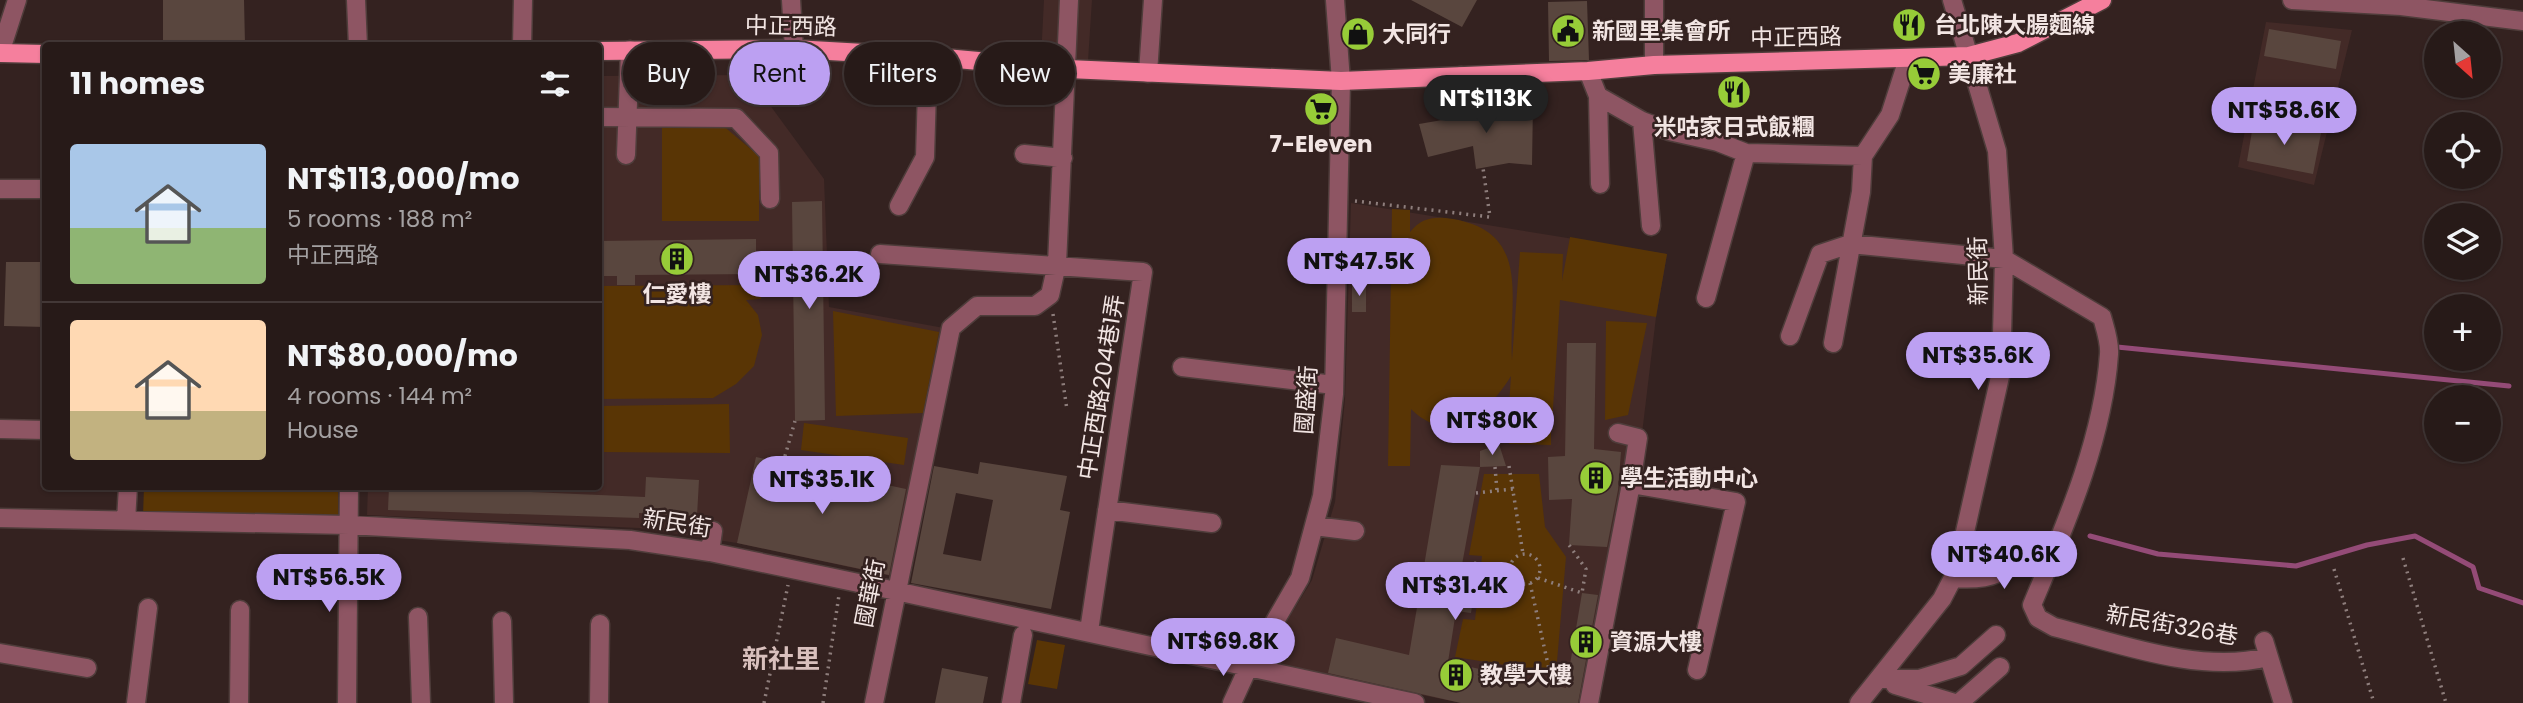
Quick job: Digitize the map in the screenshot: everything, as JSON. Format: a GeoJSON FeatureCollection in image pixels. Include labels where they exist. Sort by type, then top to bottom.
{"type":"FeatureCollection","features":[{"type":"Feature","properties":{"kind":"main road","name":"中正西路"},"geometry":{"type":"LineString","coordinates":[[1075,69],[1341,81],[1588,71],[1654,65],[1969,56],[2018,43],[2102,0]]}},
{"type":"Feature","properties":{"kind":"main road","name":"中正西路"},"geometry":{"type":"LineString","coordinates":[[602,51],[623,50]]}},
{"type":"Feature","properties":{"kind":"main road"},"geometry":{"type":"LineString","coordinates":[[0,53],[42,54]]}},
{"type":"Feature","properties":{"kind":"street"},"geometry":{"type":"LineString","coordinates":[[0,53],[16,0]]}},
{"type":"Feature","properties":{"kind":"street"},"geometry":{"type":"LineString","coordinates":[[356,0],[358,42]]}},
{"type":"Feature","properties":{"kind":"street"},"geometry":{"type":"LineString","coordinates":[[522,42],[523,0]]}},
{"type":"Feature","properties":{"kind":"street"},"geometry":{"type":"LineString","coordinates":[[791,0],[794,42]]}},
{"type":"Feature","properties":{"kind":"street"},"geometry":{"type":"LineString","coordinates":[[1068,42],[1069,0]]}},
{"type":"Feature","properties":{"kind":"street"},"geometry":{"type":"LineString","coordinates":[[1148,73],[1153,0]]}},
{"type":"Feature","properties":{"kind":"street","name":"國盛街"},"geometry":{"type":"LineString","coordinates":[[1232,703],[1248,668],[1300,578],[1322,496],[1334,385],[1341,81],[1335,0]]}},
{"type":"Feature","properties":{"kind":"street"},"geometry":{"type":"LineString","coordinates":[[1654,0],[1654,65]]}},
{"type":"Feature","properties":{"kind":"street","name":"新民街"},"geometry":{"type":"LineString","coordinates":[[1859,703],[1942,599],[1953,578],[1975,498],[2001,372],[2004,259],[1997,151],[1952,0]]}},
{"type":"Feature","properties":{"kind":"street"},"geometry":{"type":"LineString","coordinates":[[2292,0],[2401,6],[2523,21]]}},
{"type":"Feature","properties":{"kind":"street"},"geometry":{"type":"LineString","coordinates":[[1833,343],[1861,191],[1863,156],[1890,115],[1908,59]]}},
{"type":"Feature","properties":{"kind":"street"},"geometry":{"type":"LineString","coordinates":[[1588,71],[1598,96],[1600,184]]}},
{"type":"Feature","properties":{"kind":"street"},"geometry":{"type":"LineString","coordinates":[[1461,76],[1468,104]]}},
{"type":"Feature","properties":{"kind":"street"},"geometry":{"type":"LineString","coordinates":[[1598,96],[1642,121],[1746,153],[1863,156]]}},
{"type":"Feature","properties":{"kind":"street"},"geometry":{"type":"LineString","coordinates":[[626,155],[628,105]]}},
{"type":"Feature","properties":{"kind":"street"},"geometry":{"type":"LineString","coordinates":[[899,206],[925,156],[927,105]]}},
{"type":"Feature","properties":{"kind":"street"},"geometry":{"type":"LineString","coordinates":[[1050,295],[1058,264],[1066,105]]}},
{"type":"Feature","properties":{"kind":"street"},"geometry":{"type":"LineString","coordinates":[[602,117],[736,118],[769,153],[769,199]]}},
{"type":"Feature","properties":{"kind":"street"},"geometry":{"type":"LineString","coordinates":[[1642,121],[1651,226]]}},
{"type":"Feature","properties":{"kind":"street"},"geometry":{"type":"LineString","coordinates":[[1706,298],[1746,153]]}},
{"type":"Feature","properties":{"kind":"street"},"geometry":{"type":"LineString","coordinates":[[1024,155],[1063,158]]}},
{"type":"Feature","properties":{"kind":"street"},"geometry":{"type":"LineString","coordinates":[[0,189],[42,189]]}},
{"type":"Feature","properties":{"kind":"street"},"geometry":{"type":"LineString","coordinates":[[1790,336],[1820,254],[1850,244],[2004,259]]}},
{"type":"Feature","properties":{"kind":"street"},"geometry":{"type":"LineString","coordinates":[[880,254],[1058,264]]}},
{"type":"Feature","properties":{"kind":"street","name":"新民街326巷"},"geometry":{"type":"LineString","coordinates":[[2004,259],[2102,317],[2110,351],[2103,395],[2079,489],[2032,605],[2038,618],[2054,627],[2190,658],[2242,663],[2266,649],[2283,703]]}},
{"type":"Feature","properties":{"kind":"street","name":"中正西路204巷1弄"},"geometry":{"type":"LineString","coordinates":[[1058,264],[1143,272],[1089,631]]}},
{"type":"Feature","properties":{"kind":"street","name":"國華街"},"geometry":{"type":"LineString","coordinates":[[874,703],[951,328],[977,306],[1035,306],[1050,295]]}},
{"type":"Feature","properties":{"kind":"street"},"geometry":{"type":"LineString","coordinates":[[1182,367],[1334,385]]}},
{"type":"Feature","properties":{"kind":"street"},"geometry":{"type":"LineString","coordinates":[[0,429],[42,430]]}},
{"type":"Feature","properties":{"kind":"street"},"geometry":{"type":"LineString","coordinates":[[1590,703],[1638,438],[1618,433]]}},
{"type":"Feature","properties":{"kind":"street"},"geometry":{"type":"LineString","coordinates":[[1631,484],[1736,502],[1698,670]]}},
{"type":"Feature","properties":{"kind":"street"},"geometry":{"type":"LineString","coordinates":[[126,521],[128,490]]}},
{"type":"Feature","properties":{"kind":"street"},"geometry":{"type":"LineString","coordinates":[[347,703],[349,490]]}},
{"type":"Feature","properties":{"kind":"street","name":"中正西路204巷1弄"},"geometry":{"type":"LineString","coordinates":[[1107,510],[1212,523]]}},
{"type":"Feature","properties":{"kind":"street","name":"新民街"},"geometry":{"type":"LineString","coordinates":[[0,518],[348,525],[630,540],[710,552],[842,579],[1248,668],[1355,686],[1386,700],[1415,703]]}},
{"type":"Feature","properties":{"kind":"street"},"geometry":{"type":"LineString","coordinates":[[1314,526],[1355,531]]}},
{"type":"Feature","properties":{"kind":"street"},"geometry":{"type":"LineString","coordinates":[[710,552],[713,531]]}},
{"type":"Feature","properties":{"kind":"street"},"geometry":{"type":"LineString","coordinates":[[1953,578],[1982,580],[2011,565],[2028,544]]}},
{"type":"Feature","properties":{"kind":"street"},"geometry":{"type":"LineString","coordinates":[[136,703],[148,608]]}},
{"type":"Feature","properties":{"kind":"street"},"geometry":{"type":"LineString","coordinates":[[239,703],[240,610]]}},
{"type":"Feature","properties":{"kind":"street"},"geometry":{"type":"LineString","coordinates":[[418,617],[421,703]]}},
{"type":"Feature","properties":{"kind":"street"},"geometry":{"type":"LineString","coordinates":[[502,621],[504,703]]}},
{"type":"Feature","properties":{"kind":"street"},"geometry":{"type":"LineString","coordinates":[[599,703],[600,624]]}},
{"type":"Feature","properties":{"kind":"street"},"geometry":{"type":"LineString","coordinates":[[1011,703],[1023,635]]}},
{"type":"Feature","properties":{"kind":"street"},"geometry":{"type":"LineString","coordinates":[[1879,680],[1919,679],[1961,666],[1996,635]]}},
{"type":"Feature","properties":{"kind":"street"},"geometry":{"type":"LineString","coordinates":[[0,653],[87,668]]}},
{"type":"Feature","properties":{"kind":"street"},"geometry":{"type":"LineString","coordinates":[[1879,680],[1957,703],[2000,667]]}},
{"type":"Feature","properties":{"kind":"path"},"geometry":{"type":"LineString","coordinates":[[1346,200],[1490,217],[1483,168]]}},
{"type":"Feature","properties":{"kind":"path"},"geometry":{"type":"LineString","coordinates":[[1343,269],[1381,271]]}},
{"type":"Feature","properties":{"kind":"path"},"geometry":{"type":"LineString","coordinates":[[1050,295],[1067,410]]}},
{"type":"Feature","properties":{"kind":"path"},"geometry":{"type":"LineString","coordinates":[[783,463],[795,421]]}},
{"type":"Feature","properties":{"kind":"path"},"geometry":{"type":"LineString","coordinates":[[1509,466],[1523,554]]}},
{"type":"Feature","properties":{"kind":"path"},"geometry":{"type":"LineString","coordinates":[[1495,467],[1497,491]]}},
{"type":"Feature","properties":{"kind":"path"},"geometry":{"type":"LineString","coordinates":[[1476,493],[1513,489]]}},
{"type":"Feature","properties":{"kind":"path"},"geometry":{"type":"LineString","coordinates":[[1538,578],[1582,593],[1586,569],[1569,545]]}},
{"type":"Feature","properties":{"kind":"path"},"geometry":{"type":"LineString","coordinates":[[1510,573],[1511,563],[1523,554]]}},
{"type":"Feature","properties":{"kind":"path"},"geometry":{"type":"LineString","coordinates":[[1475,564],[1510,573],[1516,581],[1530,583],[1538,578],[1540,568],[1537,559],[1523,554]]}},
{"type":"Feature","properties":{"kind":"path"},"geometry":{"type":"LineString","coordinates":[[2403,558],[2446,703]]}},
{"type":"Feature","properties":{"kind":"path"},"geometry":{"type":"LineString","coordinates":[[764,703],[792,569]]}},
{"type":"Feature","properties":{"kind":"path"},"geometry":{"type":"LineString","coordinates":[[2334,569],[2374,703]]}},
{"type":"Feature","properties":{"kind":"path"},"geometry":{"type":"LineString","coordinates":[[823,703],[842,579]]}},
{"type":"Feature","properties":{"kind":"path"},"geometry":{"type":"LineString","coordinates":[[1530,583],[1549,669]]}},
{"type":"Feature","properties":{"kind":"shaded area"},"geometry":{"type":"Polygon","coordinates":[[[1044,0],[1092,0],[1088,61],[1075,60],[1075,42],[1042,42],[1044,0]]]}},
{"type":"Feature","properties":{"kind":"shaded area"},"geometry":{"type":"Polygon","coordinates":[[[2266,22],[2352,30],[2314,185],[2238,167],[2266,22]]]}},
{"type":"Feature","properties":{"kind":"shaded area"},"geometry":{"type":"Polygon","coordinates":[[[715,75],[729,75],[729,105],[770,105],[824,179],[829,307],[944,328],[896,577],[737,543],[639,528],[367,515],[368,490],[602,490],[602,76],[623,76],[623,105],[715,105],[715,75]]]}},
{"type":"Feature","properties":{"kind":"shaded area"},"geometry":{"type":"Polygon","coordinates":[[[662,123],[721,124],[759,156],[759,221],[662,221],[662,123]]]}},
{"type":"Feature","properties":{"kind":"shaded area"},"geometry":{"type":"Polygon","coordinates":[[[1351,203],[1667,254],[1656,317],[1638,467],[1588,703],[1461,703],[1262,662],[1312,580],[1335,502],[1345,399],[1351,203]]]}},
{"type":"Feature","properties":{"kind":"shaded area"},"geometry":{"type":"Polygon","coordinates":[[[1392,209],[1410,210],[1410,232],[1424,221],[1446,218],[1478,227],[1495,238],[1506,254],[1511,272],[1512,360],[1520,252],[1563,254],[1562,281],[1570,237],[1667,254],[1656,317],[1560,300],[1552,423],[1508,420],[1511,376],[1492,402],[1467,421],[1440,425],[1426,420],[1411,409],[1410,466],[1388,466],[1392,209]]]}},
{"type":"Feature","properties":{"kind":"shaded area"},"geometry":{"type":"Polygon","coordinates":[[[761,285],[761,299],[746,300],[758,315],[762,335],[754,366],[736,384],[713,398],[602,399],[602,286],[761,285]]]}},
{"type":"Feature","properties":{"kind":"shaded area"},"geometry":{"type":"Polygon","coordinates":[[[833,311],[939,332],[923,413],[836,416],[833,311]]]}},
{"type":"Feature","properties":{"kind":"shaded area"},"geometry":{"type":"Polygon","coordinates":[[[1606,321],[1647,323],[1628,415],[1605,420],[1606,321]]]}},
{"type":"Feature","properties":{"kind":"shaded area"},"geometry":{"type":"Polygon","coordinates":[[[729,404],[730,453],[602,452],[602,406],[729,404]]]}},
{"type":"Feature","properties":{"kind":"shaded area"},"geometry":{"type":"Polygon","coordinates":[[[804,423],[908,438],[904,465],[801,450],[804,423]]]}},
{"type":"Feature","properties":{"kind":"shaded area"},"geometry":{"type":"Polygon","coordinates":[[[1509,427],[1551,428],[1551,445],[1509,444],[1509,427]]]}},
{"type":"Feature","properties":{"kind":"shaded area"},"geometry":{"type":"Polygon","coordinates":[[[1484,474],[1539,474],[1545,527],[1566,557],[1556,673],[1455,657],[1463,619],[1475,620],[1482,556],[1469,555],[1484,474]]]}},
{"type":"Feature","properties":{"kind":"shaded area"},"geometry":{"type":"Polygon","coordinates":[[[144,490],[338,490],[338,517],[143,516],[144,490]]]}},
{"type":"Feature","properties":{"kind":"shaded area"},"geometry":{"type":"Polygon","coordinates":[[[1037,640],[1065,645],[1057,689],[1028,684],[1037,640]]]}},
{"type":"Feature","properties":{"kind":"building"},"geometry":{"type":"Polygon","coordinates":[[[163,0],[244,0],[245,42],[163,42],[163,0]]]}},
{"type":"Feature","properties":{"kind":"building"},"geometry":{"type":"Polygon","coordinates":[[[1411,0],[1477,0],[1462,27],[1411,0]]]}},
{"type":"Feature","properties":{"kind":"building","name":"新國里集會所"},"geometry":{"type":"Polygon","coordinates":[[[1587,1],[1589,60],[1549,61],[1548,2],[1587,1]]]}},
{"type":"Feature","properties":{"kind":"building"},"geometry":{"type":"Polygon","coordinates":[[[2269,29],[2341,41],[2336,69],[2264,56],[2269,29]]]}},
{"type":"Feature","properties":{"kind":"building"},"geometry":{"type":"Polygon","coordinates":[[[1533,103],[1532,165],[1509,163],[1476,169],[1473,146],[1428,157],[1419,124],[1471,115],[1479,104],[1533,103]]]}},
{"type":"Feature","properties":{"kind":"building"},"geometry":{"type":"Polygon","coordinates":[[[2254,119],[2321,133],[2313,174],[2247,161],[2254,119]]]}},
{"type":"Feature","properties":{"kind":"building"},"geometry":{"type":"Polygon","coordinates":[[[822,201],[825,420],[795,421],[792,202],[822,201]]]}},
{"type":"Feature","properties":{"kind":"building","name":"仁愛樓"},"geometry":{"type":"Polygon","coordinates":[[[756,239],[756,274],[635,275],[635,285],[617,285],[617,276],[602,276],[602,241],[756,239]]]}},
{"type":"Feature","properties":{"kind":"building"},"geometry":{"type":"Polygon","coordinates":[[[6,262],[42,262],[42,327],[4,326],[6,262]]]}},
{"type":"Feature","properties":{"kind":"building"},"geometry":{"type":"Polygon","coordinates":[[[1352,284],[1366,284],[1366,312],[1352,312],[1352,284]]]}},
{"type":"Feature","properties":{"kind":"building"},"geometry":{"type":"Polygon","coordinates":[[[1567,343],[1596,343],[1594,449],[1621,452],[1618,490],[1607,547],[1569,545],[1572,499],[1549,500],[1548,457],[1565,456],[1567,343]]]}},
{"type":"Feature","properties":{"kind":"building"},"geometry":{"type":"Polygon","coordinates":[[[1499,444],[1506,466],[1480,467],[1480,451],[1499,444]]]}},
{"type":"Feature","properties":{"kind":"building"},"geometry":{"type":"Polygon","coordinates":[[[756,457],[906,489],[889,575],[737,543],[756,457]]]}},
{"type":"Feature","properties":{"kind":"building"},"geometry":{"type":"Polygon","coordinates":[[[980,462],[1067,476],[1060,510],[1070,512],[1051,609],[911,583],[934,466],[978,474],[980,462]],[[956,493],[943,554],[981,561],[993,500],[956,493]]]}},
{"type":"Feature","properties":{"kind":"building"},"geometry":{"type":"Polygon","coordinates":[[[1441,465],[1480,467],[1461,570],[1477,573],[1471,613],[1456,611],[1448,662],[1566,688],[1582,593],[1598,595],[1578,703],[1461,703],[1328,673],[1336,638],[1409,655],[1441,465]]]}},
{"type":"Feature","properties":{"kind":"building"},"geometry":{"type":"Polygon","coordinates":[[[646,477],[699,480],[697,516],[639,513],[639,518],[388,510],[389,490],[482,490],[645,497],[646,477]]]}},
{"type":"Feature","properties":{"kind":"building"},"geometry":{"type":"Polygon","coordinates":[[[942,668],[988,677],[983,703],[935,703],[942,668]]]}},
{"type":"Feature","properties":{"kind":"waterway"},"geometry":{"type":"LineString","coordinates":[[2117,347],[2509,386]]}},
{"type":"Feature","properties":{"kind":"waterway"},"geometry":{"type":"LineString","coordinates":[[2090,536],[2158,554],[2296,566],[2367,545],[2415,536],[2473,567],[2479,588],[2523,603]]}},
{"type":"Feature","properties":{"kind":"place","name":"台北陳大腸麵線"},"geometry":{"type":"Point","coordinates":[1909,25]}},
{"type":"Feature","properties":{"kind":"place","name":"新國里集會所"},"geometry":{"type":"Point","coordinates":[1568,31]}},
{"type":"Feature","properties":{"kind":"place","name":"大同行"},"geometry":{"type":"Point","coordinates":[1358,34]}},
{"type":"Feature","properties":{"kind":"place","name":"美廉社"},"geometry":{"type":"Point","coordinates":[1924,74]}},
{"type":"Feature","properties":{"kind":"place","name":"米咕家日式飯糰"},"geometry":{"type":"Point","coordinates":[1734,92]}},
{"type":"Feature","properties":{"kind":"place","name":"7-Eleven"},"geometry":{"type":"Point","coordinates":[1321,109]}},
{"type":"Feature","properties":{"kind":"place","name":"仁愛樓"},"geometry":{"type":"Point","coordinates":[677,259]}},
{"type":"Feature","properties":{"kind":"place","name":"學生活動中心"},"geometry":{"type":"Point","coordinates":[1596,478]}},
{"type":"Feature","properties":{"kind":"place","name":"資源大樓"},"geometry":{"type":"Point","coordinates":[1586,642]}},
{"type":"Feature","properties":{"kind":"place","name":"教學大樓"},"geometry":{"type":"Point","coordinates":[1456,675]}},
{"type":"Feature","properties":{"kind":"district","name":"新社里"},"geometry":{"type":"Point","coordinates":[781,659]}}]}
